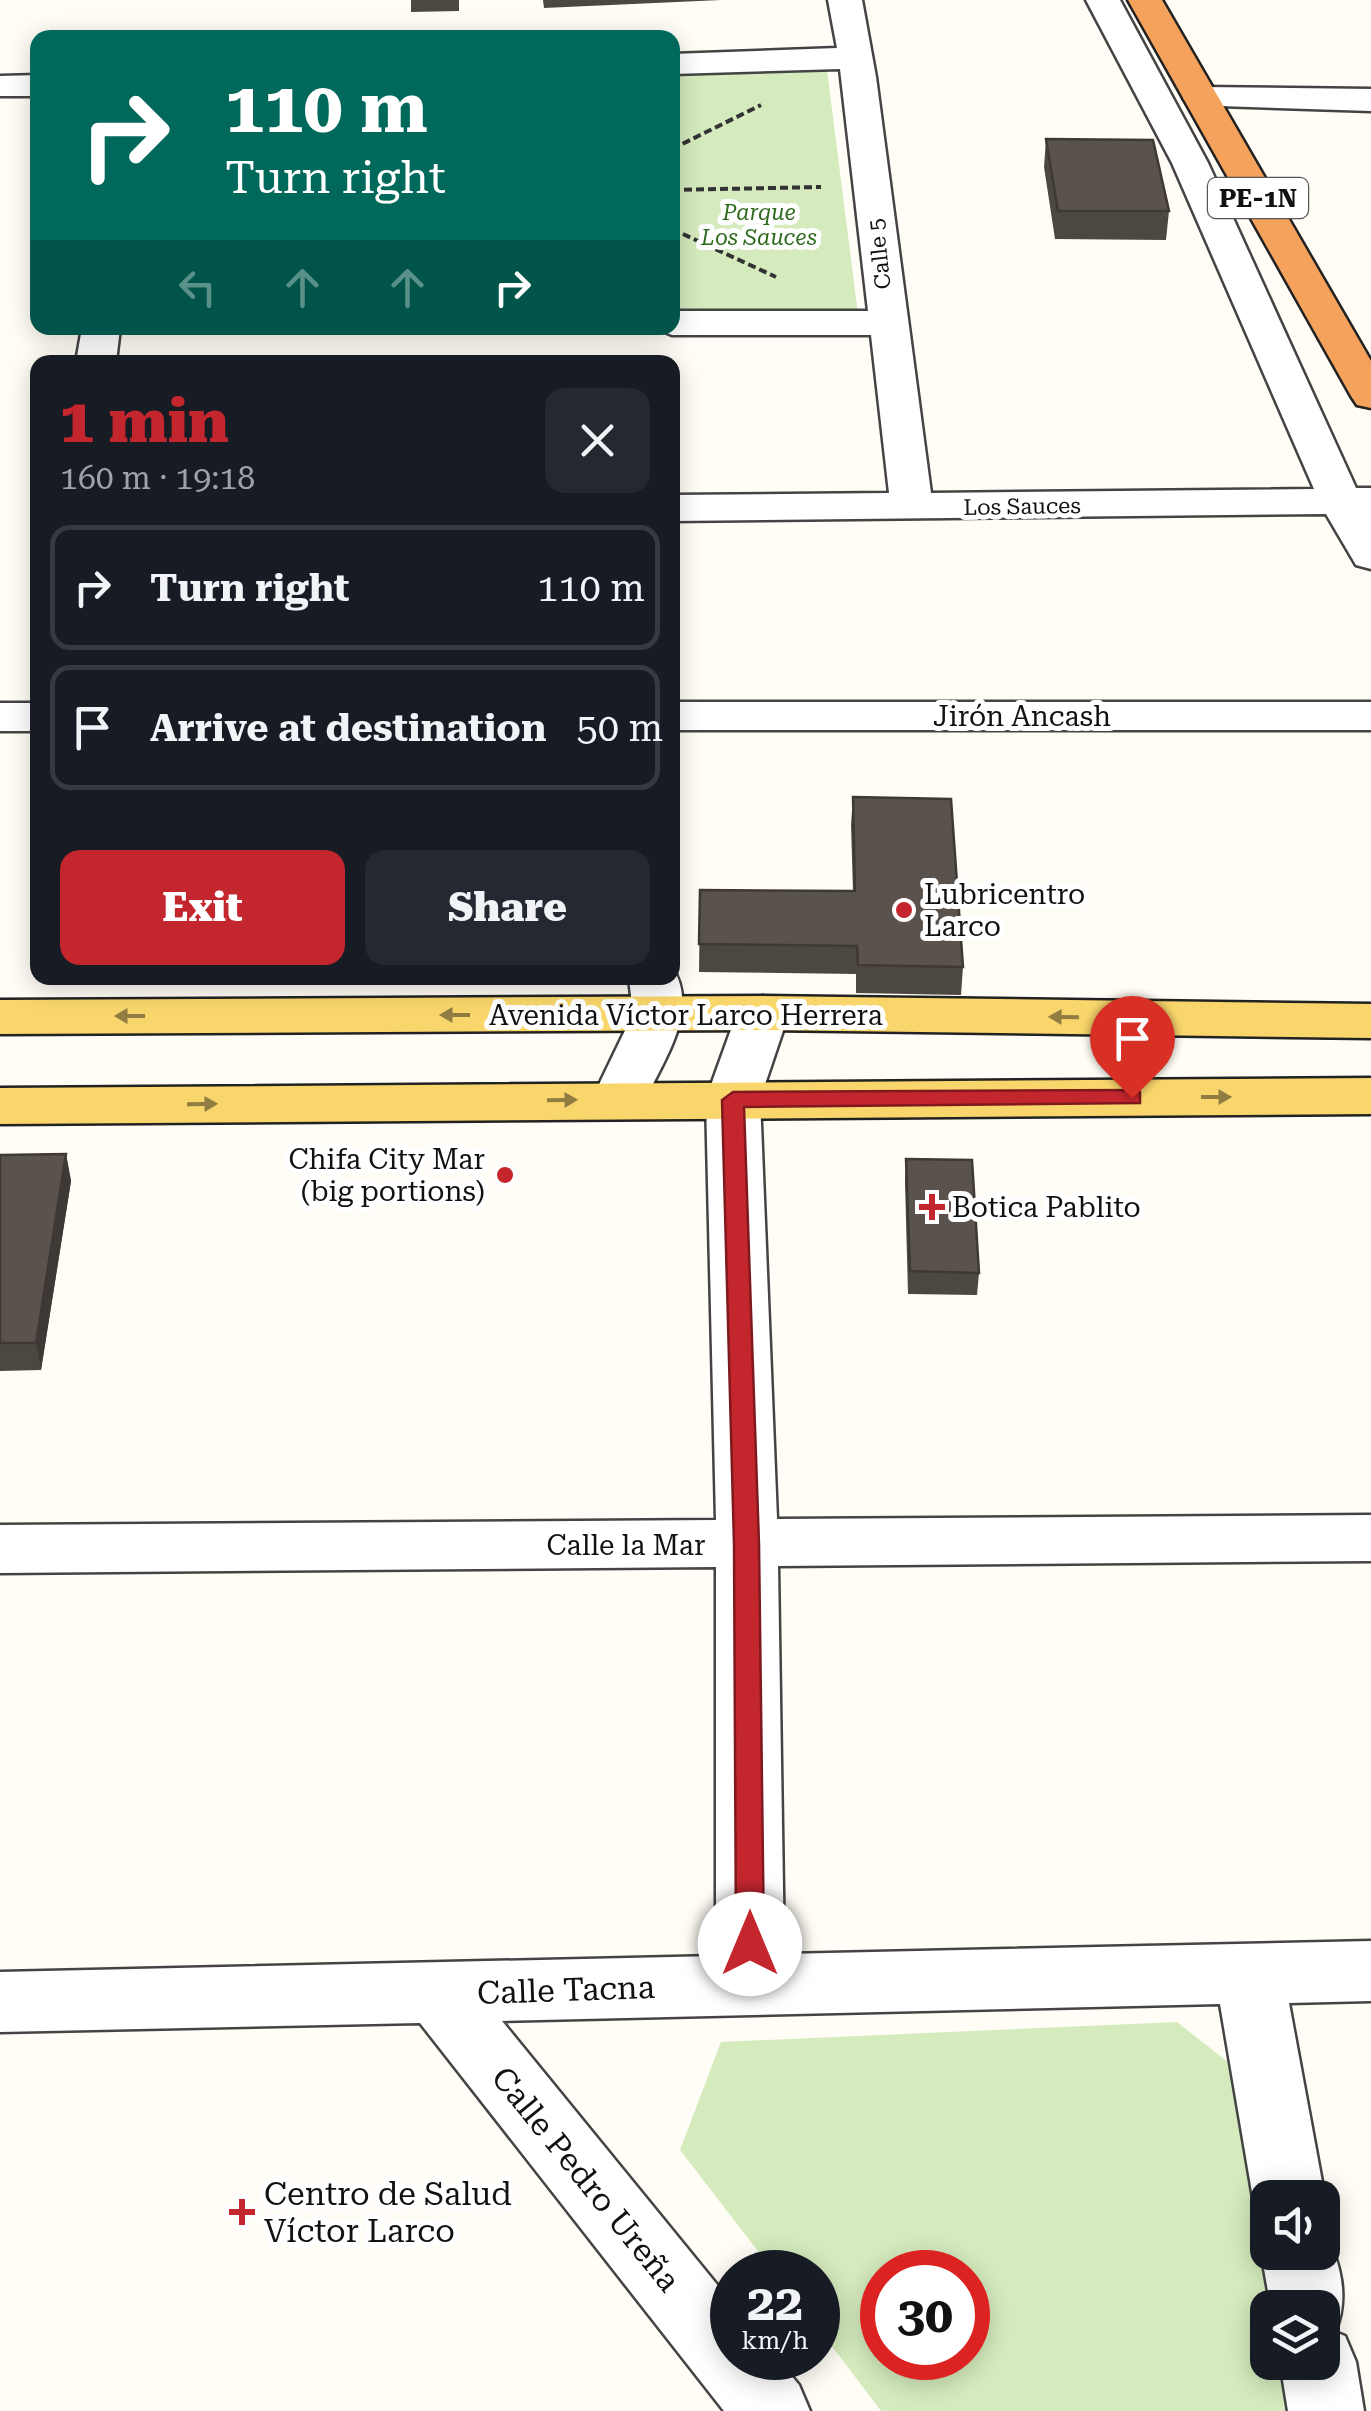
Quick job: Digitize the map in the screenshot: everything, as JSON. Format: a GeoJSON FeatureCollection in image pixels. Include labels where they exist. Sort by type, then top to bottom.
{"type":"FeatureCollection","features":[{"type":"Feature","properties":{"kind":"highway","name":"PE-1N"},"geometry":{"type":"LineString","coordinates":[[1145,0],[1368,386]]}},
{"type":"Feature","properties":{"kind":"main road","name":"Avenida Víctor Larco Herrera"},"geometry":{"type":"LineString","coordinates":[[0,1016],[657,996],[762,1013],[1371,1020]]}},
{"type":"Feature","properties":{"kind":"main road"},"geometry":{"type":"LineString","coordinates":[[0,1106],[1371,1096]]}},
{"type":"Feature","properties":{"kind":"street","name":"Calle 5"},"geometry":{"type":"LineString","coordinates":[[844,0],[856,58],[912,508]]}},
{"type":"Feature","properties":{"kind":"street"},"geometry":{"type":"LineString","coordinates":[[1102,0],[1190,163],[1356,502],[1371,556]]}},
{"type":"Feature","properties":{"kind":"street"},"geometry":{"type":"LineString","coordinates":[[680,64],[856,58]]}},
{"type":"Feature","properties":{"kind":"street"},"geometry":{"type":"LineString","coordinates":[[0,86],[30,85]]}},
{"type":"Feature","properties":{"kind":"street"},"geometry":{"type":"LineString","coordinates":[[1201,98],[1371,100]]}},
{"type":"Feature","properties":{"kind":"street"},"geometry":{"type":"LineString","coordinates":[[680,323],[887,323]]}},
{"type":"Feature","properties":{"kind":"street","name":"Los Sauces"},"geometry":{"type":"LineString","coordinates":[[680,508],[1356,502]]}},
{"type":"Feature","properties":{"kind":"street","name":"Jirón Ancash"},"geometry":{"type":"LineString","coordinates":[[680,716],[1371,716]]}},
{"type":"Feature","properties":{"kind":"street"},"geometry":{"type":"LineString","coordinates":[[0,717],[30,718]]}},
{"type":"Feature","properties":{"kind":"street"},"geometry":{"type":"LineString","coordinates":[[619,1099],[657,996]]}},
{"type":"Feature","properties":{"kind":"street"},"geometry":{"type":"LineString","coordinates":[[750,1984],[747,1544],[733,1100],[762,1013]]}},
{"type":"Feature","properties":{"kind":"street","name":"Calle la Mar"},"geometry":{"type":"LineString","coordinates":[[0,1548],[1371,1538]]}},
{"type":"Feature","properties":{"kind":"street","name":"Calle Tacna"},"geometry":{"type":"LineString","coordinates":[[0,2002],[1371,1971]]}},
{"type":"Feature","properties":{"kind":"street"},"geometry":{"type":"LineString","coordinates":[[1250,1975],[1286,2180]]}},
{"type":"Feature","properties":{"kind":"street","name":"Calle Pedro Ureña"},"geometry":{"type":"LineString","coordinates":[[438,1994],[772,2411]]}},
{"type":"Feature","properties":{"kind":"street"},"geometry":{"type":"LineString","coordinates":[[1321,2380],[1326,2411]]}},
{"type":"Feature","properties":{"kind":"path"},"geometry":{"type":"LineString","coordinates":[[680,145],[771,100]]}},
{"type":"Feature","properties":{"kind":"path"},"geometry":{"type":"LineString","coordinates":[[680,190],[835,187]]}},
{"type":"Feature","properties":{"kind":"path"},"geometry":{"type":"LineString","coordinates":[[680,232],[780,278]]}},
{"type":"Feature","properties":{"kind":"green space","name":"Parque Los Sauces"},"geometry":{"type":"Polygon","coordinates":[[[827,70],[858,314],[680,314],[680,75],[827,70]]]}},
{"type":"Feature","properties":{"kind":"green space"},"geometry":{"type":"Polygon","coordinates":[[[1177,2022],[1252,2081],[1266,2180],[1250,2180],[1250,2270],[1274,2270],[1280,2290],[1250,2290],[1250,2380],[1296,2380],[1301,2411],[881,2411],[840,2357],[840,2250],[757,2250],[680,2150],[721,2042],[1177,2022]]]}},
{"type":"Feature","properties":{"kind":"building"},"geometry":{"type":"Polygon","coordinates":[[[1046,139],[1153,140],[1169,211],[1058,211],[1046,139]]]}},
{"type":"Feature","properties":{"kind":"building"},"geometry":{"type":"Polygon","coordinates":[[[853,797],[951,799],[963,967],[858,965],[857,946],[699,944],[700,890],[855,891],[853,797]]]}},
{"type":"Feature","properties":{"kind":"building"},"geometry":{"type":"Polygon","coordinates":[[[66,1154],[36,1343],[0,1343],[0,1155],[66,1154]]]}},
{"type":"Feature","properties":{"kind":"building"},"geometry":{"type":"Polygon","coordinates":[[[906,1159],[972,1160],[979,1273],[910,1271],[906,1159]]]}},
{"type":"Feature","properties":{"kind":"place","name":"Lubricentro Larco"},"geometry":{"type":"Point","coordinates":[904,910]}},
{"type":"Feature","properties":{"kind":"place","name":"Chifa City Mar (big portions)"},"geometry":{"type":"Point","coordinates":[505,1175]}},
{"type":"Feature","properties":{"kind":"place","name":"Botica Pablito"},"geometry":{"type":"Point","coordinates":[932,1207]}},
{"type":"Feature","properties":{"kind":"place","name":"Centro de Salud Víctor Larco"},"geometry":{"type":"Point","coordinates":[242,2212]}},
{"type":"Feature","properties":{"kind":"route"},"geometry":{"type":"LineString","coordinates":[[750,1944],[747,1544],[733,1100],[1132,1098]]}}]}
